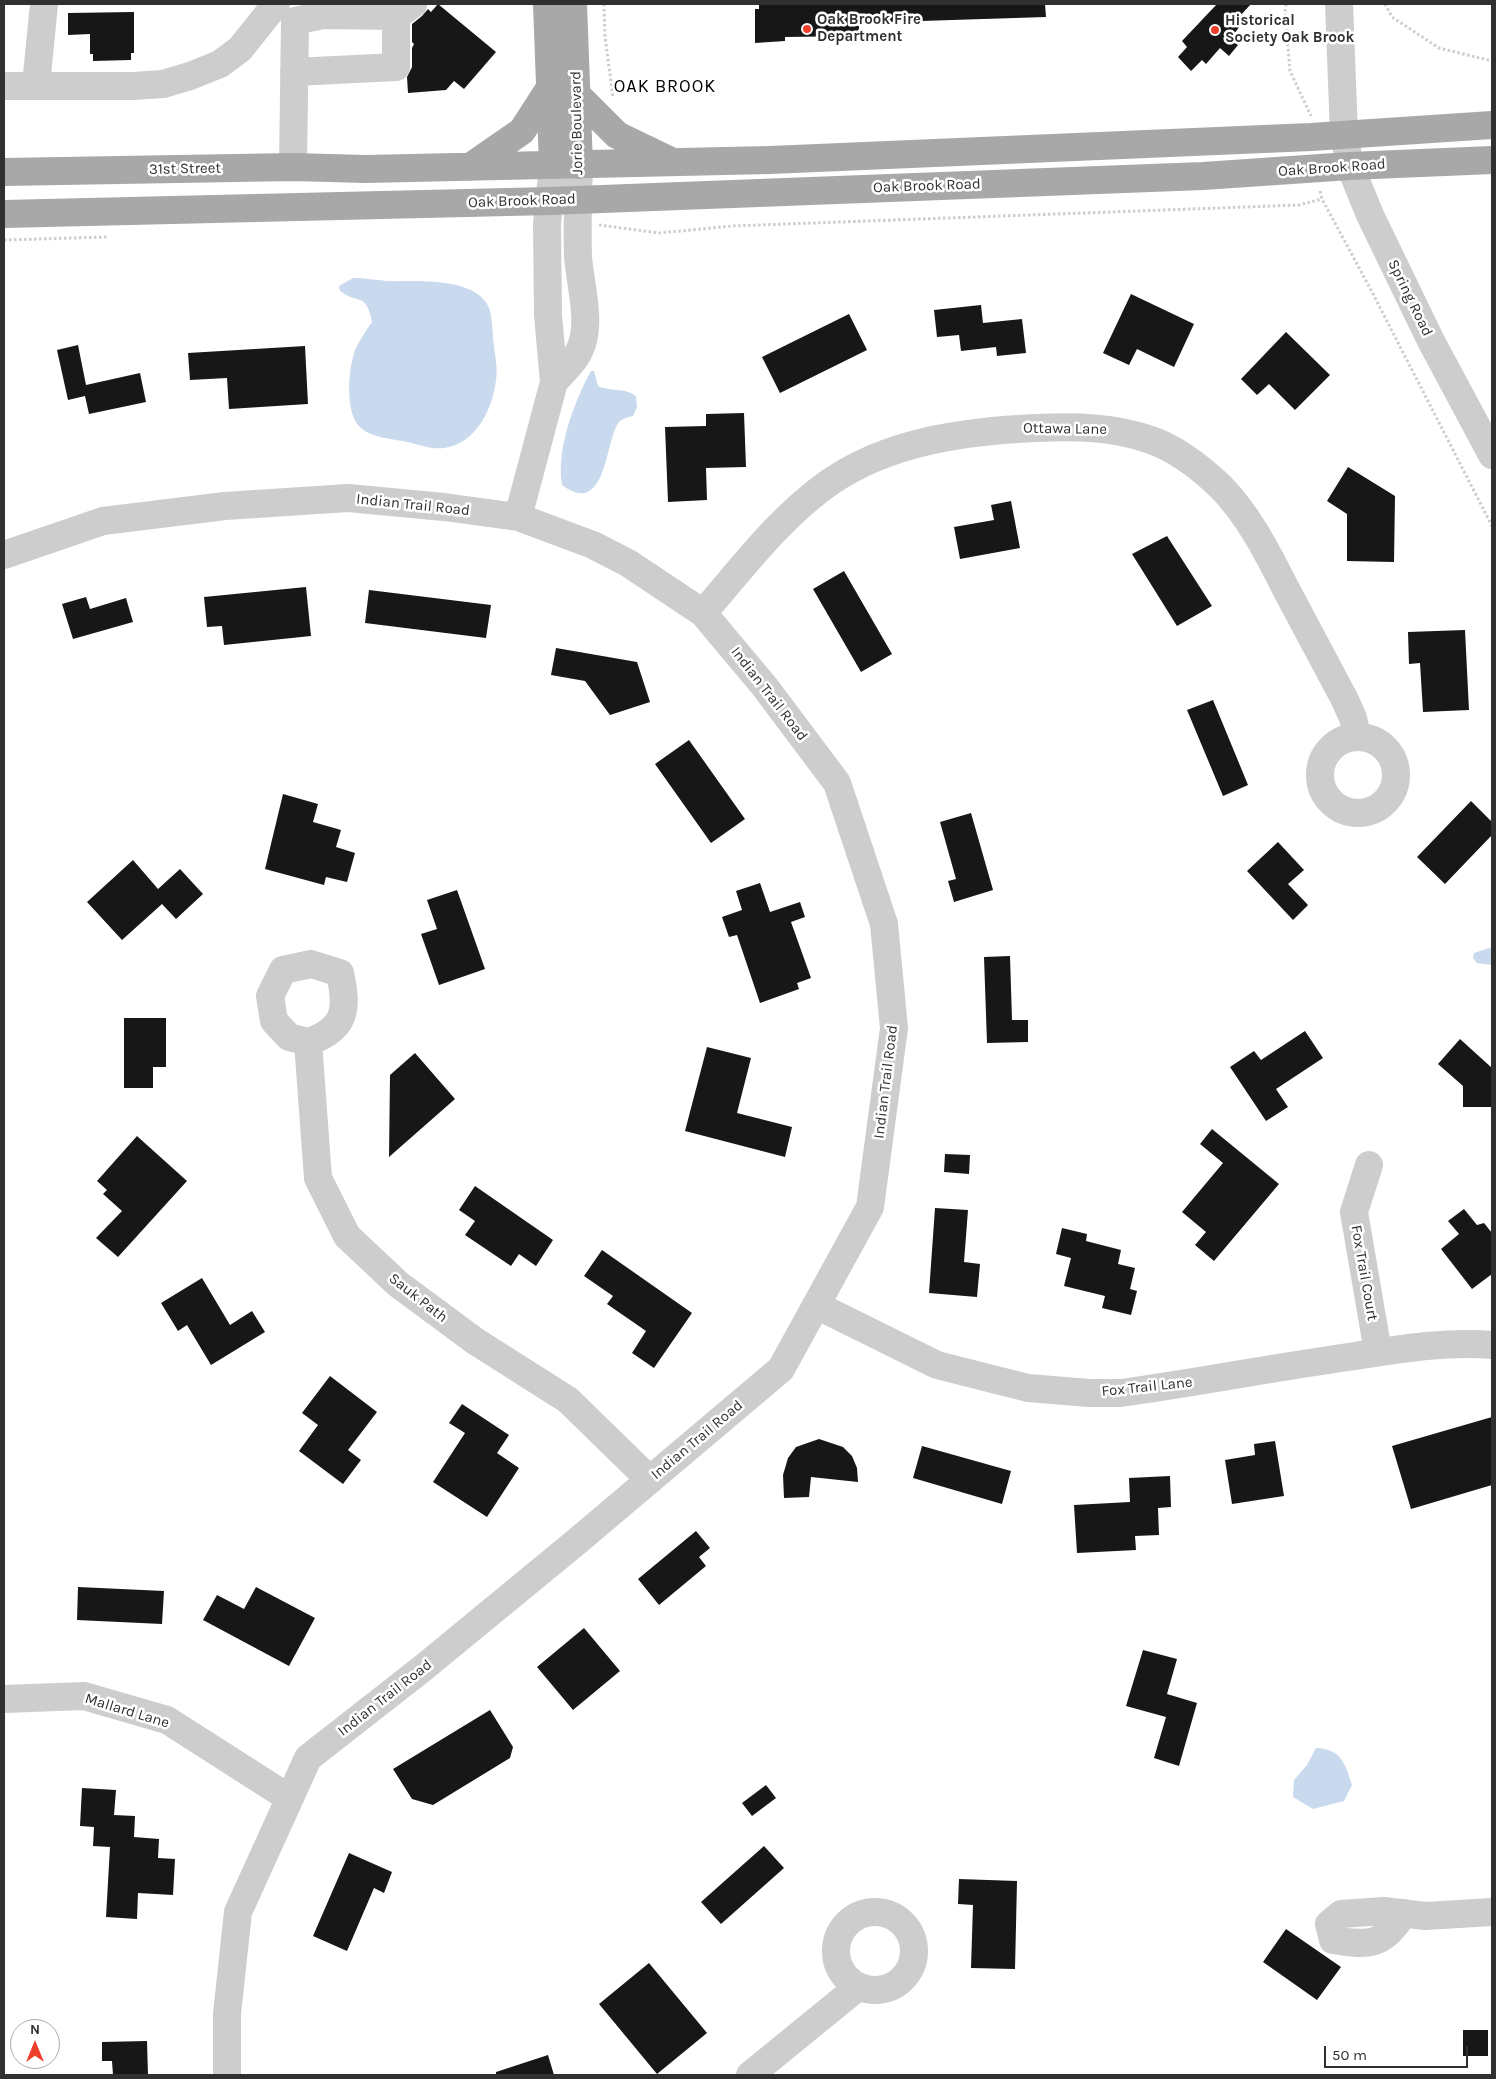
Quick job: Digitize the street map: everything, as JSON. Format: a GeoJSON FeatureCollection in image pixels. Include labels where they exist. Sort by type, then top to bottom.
{"type":"FeatureCollection","features":[{"type":"Feature","properties":{"kind":"main road","name":"Jorie Boulevard"},"geometry":{"type":"LineString","coordinates":[[547,4],[551,86],[566,165]]}},
{"type":"Feature","properties":{"kind":"main road","name":"Jorie Boulevard"},"geometry":{"type":"LineString","coordinates":[[566,165],[577,95],[573,4]]}},
{"type":"Feature","properties":{"kind":"main road"},"geometry":{"type":"LineString","coordinates":[[470,167],[522,131],[551,86]]}},
{"type":"Feature","properties":{"kind":"main road"},"geometry":{"type":"LineString","coordinates":[[577,95],[617,135],[673,162]]}},
{"type":"Feature","properties":{"kind":"main road"},"geometry":{"type":"LineString","coordinates":[[470,167],[810,158],[1492,126]]}},
{"type":"Feature","properties":{"kind":"main road","name":"Oak Brook Road"},"geometry":{"type":"LineString","coordinates":[[4,214],[578,200],[1204,176],[1350,166],[1492,160]]}},
{"type":"Feature","properties":{"kind":"main road","name":"31st Street"},"geometry":{"type":"LineString","coordinates":[[4,172],[293,167],[366,169],[470,167]]}},
{"type":"Feature","properties":{"kind":"street"},"geometry":{"type":"LineString","coordinates":[[36,85],[44,4]]}},
{"type":"Feature","properties":{"kind":"street"},"geometry":{"type":"LineString","coordinates":[[4,86],[133,86],[164,84],[220,64],[240,49],[276,4]]}},
{"type":"Feature","properties":{"kind":"street","name":"Spring Road"},"geometry":{"type":"LineString","coordinates":[[1339,4],[1344,134],[1350,166],[1370,215],[1431,341],[1492,455]]}},
{"type":"Feature","properties":{"kind":"street"},"geometry":{"type":"LineString","coordinates":[[293,167],[294,72],[295,21],[323,15],[404,10],[396,67],[294,72]]}},
{"type":"Feature","properties":{"kind":"street","name":"Jorie Boulevard"},"geometry":{"type":"LineString","coordinates":[[554,382],[580,349],[585,334],[579,260],[578,200],[566,165]]}},
{"type":"Feature","properties":{"kind":"street","name":"Jorie Boulevard"},"geometry":{"type":"LineString","coordinates":[[518,518],[554,382],[548,314],[546,224],[550,201],[566,165]]}},
{"type":"Feature","properties":{"kind":"street","name":"Ottawa Lane"},"geometry":{"type":"LineString","coordinates":[[703,613],[768,538],[802,503],[832,481],[871,459],[907,446],[947,437],[1000,429],[1062,427],[1114,429],[1152,440],[1179,454],[1220,487],[1240,508],[1260,539],[1345,700],[1353,718],[1357,736]]}},
{"type":"Feature","properties":{"kind":"street","name":"Indian Trail Road"},"geometry":{"type":"LineString","coordinates":[[4,555],[103,521],[225,506],[348,498],[444,507],[518,518],[560,532],[628,563],[703,613],[765,687],[837,783],[884,924],[894,1028],[870,1207],[781,1369],[423,1668],[308,1758],[238,1912],[227,2014],[227,2075]]}},
{"type":"Feature","properties":{"kind":"street","name":"Sauk Path"},"geometry":{"type":"LineString","coordinates":[[308,1042],[318,1178],[347,1236],[406,1290],[475,1341],[568,1400],[650,1480]]}},
{"type":"Feature","properties":{"kind":"street","name":"Fox Trail Court"},"geometry":{"type":"LineString","coordinates":[[1369,1165],[1354,1212],[1378,1352]]}},
{"type":"Feature","properties":{"kind":"street","name":"Fox Trail Lane"},"geometry":{"type":"LineString","coordinates":[[816,1305],[937,1365],[1028,1388],[1089,1393],[1121,1393],[1433,1345],[1469,1343],[1492,1345]]}},
{"type":"Feature","properties":{"kind":"street","name":"Mallard Lane"},"geometry":{"type":"LineString","coordinates":[[4,1699],[84,1696],[167,1720],[289,1798]]}},
{"type":"Feature","properties":{"kind":"street"},"geometry":{"type":"LineString","coordinates":[[1404,1913],[1425,1916],[1492,1912]]}},
{"type":"Feature","properties":{"kind":"street"},"geometry":{"type":"LineString","coordinates":[[750,2075],[858,1987]]}},
{"type":"Feature","properties":{"kind":"path"},"geometry":{"type":"LineString","coordinates":[[604,4],[605,36],[615,106]]}},
{"type":"Feature","properties":{"kind":"path"},"geometry":{"type":"LineString","coordinates":[[1286,4],[1290,71],[1311,121]]}},
{"type":"Feature","properties":{"kind":"path"},"geometry":{"type":"LineString","coordinates":[[1385,4],[1392,17],[1439,48],[1492,61]]}},
{"type":"Feature","properties":{"kind":"path"},"geometry":{"type":"LineString","coordinates":[[610,226],[659,233],[732,226],[1299,205],[1322,199],[1371,290],[1492,526]]}},
{"type":"Feature","properties":{"kind":"water"},"geometry":{"type":"Polygon","coordinates":[[[353,278],[443,283],[471,290],[482,298],[489,308],[491,317],[497,376],[487,411],[476,430],[468,437],[449,447],[433,448],[383,438],[361,428],[352,412],[350,401],[351,366],[356,348],[372,322],[370,312],[364,302],[340,291],[339,286],[353,278]]]}},
{"type":"Feature","properties":{"kind":"water"},"geometry":{"type":"Polygon","coordinates":[[[591,371],[594,371],[598,386],[627,391],[636,396],[637,407],[633,416],[618,423],[606,462],[595,486],[587,492],[576,493],[562,485],[562,457],[564,442],[573,411],[591,371]]]}},
{"type":"Feature","properties":{"kind":"water"},"geometry":{"type":"Polygon","coordinates":[[[1492,947],[1492,965],[1477,963],[1473,958],[1474,953],[1492,947]]]}},
{"type":"Feature","properties":{"kind":"water"},"geometry":{"type":"Polygon","coordinates":[[[1316,1748],[1337,1754],[1347,1770],[1352,1785],[1344,1801],[1313,1809],[1293,1797],[1294,1780],[1307,1765],[1316,1748]]]}},
{"type":"Feature","properties":{"kind":"building"},"geometry":{"type":"Polygon","coordinates":[[[438,4],[496,52],[464,89],[454,81],[446,90],[408,93],[407,77],[412,67],[412,48],[414,44],[412,42],[412,24],[428,9],[431,12],[438,4]]]}},
{"type":"Feature","properties":{"kind":"building","name":"Oak Brook Fire Department"},"geometry":{"type":"Polygon","coordinates":[[[759,4],[1045,4],[1046,17],[859,23],[859,36],[785,37],[785,41],[755,43],[755,9],[759,9],[759,4]]]}},
{"type":"Feature","properties":{"kind":"building","name":"Historical Society Oak Brook"},"geometry":{"type":"Polygon","coordinates":[[[1217,4],[1251,4],[1239,17],[1243,22],[1231,38],[1238,45],[1229,56],[1220,48],[1206,64],[1202,60],[1191,71],[1178,57],[1187,47],[1182,41],[1217,4]]]}},
{"type":"Feature","properties":{"kind":"building"},"geometry":{"type":"Polygon","coordinates":[[[134,12],[134,53],[131,53],[131,60],[93,61],[93,54],[90,54],[90,34],[68,35],[68,13],[134,12]]]}},
{"type":"Feature","properties":{"kind":"building"},"geometry":{"type":"Polygon","coordinates":[[[1131,294],[1194,324],[1174,367],[1137,349],[1129,365],[1103,353],[1131,294]]]}},
{"type":"Feature","properties":{"kind":"building"},"geometry":{"type":"Polygon","coordinates":[[[981,305],[983,323],[1022,319],[1026,353],[997,356],[996,347],[961,351],[959,335],[937,337],[934,310],[981,305]]]}},
{"type":"Feature","properties":{"kind":"building"},"geometry":{"type":"Polygon","coordinates":[[[849,314],[867,350],[780,393],[762,357],[849,314]]]}},
{"type":"Feature","properties":{"kind":"building"},"geometry":{"type":"Polygon","coordinates":[[[1286,332],[1330,375],[1295,410],[1269,384],[1257,395],[1241,379],[1286,332]]]}},
{"type":"Feature","properties":{"kind":"building"},"geometry":{"type":"Polygon","coordinates":[[[78,345],[86,385],[140,373],[146,402],[89,414],[85,396],[68,400],[57,350],[78,345]]]}},
{"type":"Feature","properties":{"kind":"building"},"geometry":{"type":"Polygon","coordinates":[[[305,346],[308,404],[229,409],[227,378],[190,380],[188,353],[305,346]]]}},
{"type":"Feature","properties":{"kind":"building"},"geometry":{"type":"Polygon","coordinates":[[[744,413],[746,467],[706,468],[707,500],[668,502],[665,427],[706,426],[706,414],[744,413]]]}},
{"type":"Feature","properties":{"kind":"building"},"geometry":{"type":"Polygon","coordinates":[[[1348,467],[1395,496],[1394,562],[1347,561],[1347,514],[1327,501],[1348,467]]]}},
{"type":"Feature","properties":{"kind":"building"},"geometry":{"type":"Polygon","coordinates":[[[1011,501],[1020,548],[960,559],[954,527],[994,520],[991,505],[1011,501]]]}},
{"type":"Feature","properties":{"kind":"building"},"geometry":{"type":"Polygon","coordinates":[[[1167,536],[1212,606],[1177,626],[1132,554],[1167,536]]]}},
{"type":"Feature","properties":{"kind":"building"},"geometry":{"type":"Polygon","coordinates":[[[844,571],[892,654],[861,672],[813,589],[844,571]]]}},
{"type":"Feature","properties":{"kind":"building"},"geometry":{"type":"Polygon","coordinates":[[[306,587],[311,636],[224,645],[222,626],[207,627],[204,597],[306,587]]]}},
{"type":"Feature","properties":{"kind":"building"},"geometry":{"type":"Polygon","coordinates":[[[369,590],[491,605],[486,638],[365,623],[369,590]]]}},
{"type":"Feature","properties":{"kind":"building"},"geometry":{"type":"Polygon","coordinates":[[[86,597],[90,609],[126,598],[133,622],[73,639],[62,604],[86,597]]]}},
{"type":"Feature","properties":{"kind":"building"},"geometry":{"type":"Polygon","coordinates":[[[1465,630],[1469,710],[1423,712],[1420,663],[1409,664],[1408,632],[1465,630]]]}},
{"type":"Feature","properties":{"kind":"building"},"geometry":{"type":"Polygon","coordinates":[[[556,648],[637,662],[650,702],[610,715],[585,681],[551,675],[556,648]]]}},
{"type":"Feature","properties":{"kind":"building"},"geometry":{"type":"Polygon","coordinates":[[[1213,700],[1248,785],[1223,796],[1187,710],[1213,700]]]}},
{"type":"Feature","properties":{"kind":"building"},"geometry":{"type":"Polygon","coordinates":[[[689,740],[745,819],[711,843],[655,764],[689,740]]]}},
{"type":"Feature","properties":{"kind":"building"},"geometry":{"type":"Polygon","coordinates":[[[283,794],[318,804],[313,822],[341,830],[336,847],[355,853],[347,882],[326,877],[324,885],[265,869],[283,794]]]}},
{"type":"Feature","properties":{"kind":"building"},"geometry":{"type":"Polygon","coordinates":[[[1471,801],[1492,822],[1492,835],[1445,884],[1417,857],[1471,801]]]}},
{"type":"Feature","properties":{"kind":"building"},"geometry":{"type":"Polygon","coordinates":[[[971,813],[993,890],[954,902],[948,881],[956,879],[940,822],[971,813]]]}},
{"type":"Feature","properties":{"kind":"building"},"geometry":{"type":"Polygon","coordinates":[[[1278,842],[1304,870],[1288,884],[1308,905],[1293,920],[1247,871],[1278,842]]]}},
{"type":"Feature","properties":{"kind":"building"},"geometry":{"type":"Polygon","coordinates":[[[133,860],[158,889],[180,869],[203,894],[176,919],[162,904],[122,940],[87,902],[133,860]]]}},
{"type":"Feature","properties":{"kind":"building"},"geometry":{"type":"Polygon","coordinates":[[[760,883],[770,912],[800,902],[805,917],[791,922],[811,978],[797,983],[799,989],[760,1003],[737,935],[729,937],[722,917],[742,910],[736,891],[760,883]]]}},
{"type":"Feature","properties":{"kind":"building"},"geometry":{"type":"Polygon","coordinates":[[[457,890],[485,969],[439,985],[421,934],[437,929],[427,900],[457,890]]]}},
{"type":"Feature","properties":{"kind":"building"},"geometry":{"type":"Polygon","coordinates":[[[1010,956],[1012,1020],[1028,1020],[1028,1042],[987,1043],[984,957],[1010,956]]]}},
{"type":"Feature","properties":{"kind":"building"},"geometry":{"type":"Polygon","coordinates":[[[124,1018],[166,1018],[166,1067],[153,1067],[153,1088],[124,1088],[124,1018]]]}},
{"type":"Feature","properties":{"kind":"building"},"geometry":{"type":"Polygon","coordinates":[[[1305,1031],[1323,1058],[1276,1089],[1288,1107],[1266,1121],[1230,1067],[1254,1051],[1261,1060],[1305,1031]]]}},
{"type":"Feature","properties":{"kind":"building"},"geometry":{"type":"Polygon","coordinates":[[[1460,1039],[1492,1068],[1492,1107],[1463,1107],[1463,1086],[1438,1064],[1460,1039]]]}},
{"type":"Feature","properties":{"kind":"building"},"geometry":{"type":"Polygon","coordinates":[[[707,1047],[751,1058],[737,1113],[792,1127],[785,1157],[685,1131],[707,1047]]]}},
{"type":"Feature","properties":{"kind":"building"},"geometry":{"type":"Polygon","coordinates":[[[415,1053],[455,1099],[389,1157],[390,1075],[415,1053]]]}},
{"type":"Feature","properties":{"kind":"building"},"geometry":{"type":"Polygon","coordinates":[[[1212,1129],[1279,1184],[1214,1261],[1195,1245],[1206,1232],[1182,1212],[1223,1163],[1200,1144],[1212,1129]]]}},
{"type":"Feature","properties":{"kind":"building"},"geometry":{"type":"Polygon","coordinates":[[[137,1136],[187,1181],[118,1257],[96,1238],[122,1211],[103,1194],[107,1190],[97,1181],[137,1136]]]}},
{"type":"Feature","properties":{"kind":"building"},"geometry":{"type":"Polygon","coordinates":[[[945,1154],[970,1155],[969,1174],[944,1172],[945,1154]]]}},
{"type":"Feature","properties":{"kind":"building"},"geometry":{"type":"Polygon","coordinates":[[[475,1186],[553,1240],[536,1266],[519,1254],[511,1266],[465,1235],[475,1221],[459,1210],[475,1186]]]}},
{"type":"Feature","properties":{"kind":"building"},"geometry":{"type":"Polygon","coordinates":[[[935,1208],[968,1210],[964,1262],[980,1264],[977,1297],[929,1293],[935,1208]]]}},
{"type":"Feature","properties":{"kind":"building"},"geometry":{"type":"Polygon","coordinates":[[[1464,1209],[1477,1225],[1484,1223],[1492,1233],[1492,1274],[1472,1289],[1441,1249],[1459,1234],[1448,1221],[1464,1209]]]}},
{"type":"Feature","properties":{"kind":"building"},"geometry":{"type":"Polygon","coordinates":[[[1062,1228],[1087,1234],[1086,1241],[1121,1250],[1118,1264],[1135,1268],[1130,1289],[1137,1291],[1131,1315],[1102,1308],[1105,1296],[1064,1286],[1071,1258],[1056,1254],[1062,1228]]]}},
{"type":"Feature","properties":{"kind":"building"},"geometry":{"type":"Polygon","coordinates":[[[602,1250],[692,1313],[654,1368],[632,1353],[646,1331],[607,1304],[613,1296],[584,1276],[602,1250]]]}},
{"type":"Feature","properties":{"kind":"building"},"geometry":{"type":"Polygon","coordinates":[[[202,1278],[230,1325],[252,1311],[265,1332],[211,1365],[187,1325],[178,1331],[161,1303],[202,1278]]]}},
{"type":"Feature","properties":{"kind":"building"},"geometry":{"type":"Polygon","coordinates":[[[330,1376],[377,1412],[348,1450],[361,1460],[343,1484],[299,1451],[318,1425],[302,1413],[330,1376]]]}},
{"type":"Feature","properties":{"kind":"building"},"geometry":{"type":"Polygon","coordinates":[[[462,1404],[509,1435],[497,1453],[519,1468],[487,1517],[433,1482],[465,1433],[449,1423],[462,1404]]]}},
{"type":"Feature","properties":{"kind":"building"},"geometry":{"type":"Polygon","coordinates":[[[1492,1417],[1492,1485],[1411,1509],[1392,1446],[1492,1417]]]}},
{"type":"Feature","properties":{"kind":"building"},"geometry":{"type":"Polygon","coordinates":[[[819,1439],[843,1447],[852,1456],[857,1468],[858,1482],[811,1477],[809,1497],[784,1498],[783,1475],[788,1458],[796,1447],[819,1439]]]}},
{"type":"Feature","properties":{"kind":"building"},"geometry":{"type":"Polygon","coordinates":[[[1275,1441],[1284,1496],[1232,1504],[1225,1460],[1255,1455],[1254,1444],[1275,1441]]]}},
{"type":"Feature","properties":{"kind":"building"},"geometry":{"type":"Polygon","coordinates":[[[922,1446],[1011,1471],[1002,1504],[913,1478],[922,1446]]]}},
{"type":"Feature","properties":{"kind":"building"},"geometry":{"type":"Polygon","coordinates":[[[1170,1476],[1171,1507],[1158,1508],[1159,1535],[1135,1536],[1136,1550],[1077,1553],[1074,1505],[1130,1502],[1129,1478],[1170,1476]]]}},
{"type":"Feature","properties":{"kind":"building"},"geometry":{"type":"Polygon","coordinates":[[[696,1531],[710,1548],[699,1557],[706,1566],[659,1605],[638,1579],[696,1531]]]}},
{"type":"Feature","properties":{"kind":"building"},"geometry":{"type":"Polygon","coordinates":[[[78,1587],[164,1591],[162,1624],[77,1620],[78,1587]]]}},
{"type":"Feature","properties":{"kind":"building"},"geometry":{"type":"Polygon","coordinates":[[[256,1587],[315,1618],[289,1666],[203,1620],[217,1595],[244,1609],[256,1587]]]}},
{"type":"Feature","properties":{"kind":"building"},"geometry":{"type":"Polygon","coordinates":[[[584,1628],[620,1671],[573,1710],[537,1667],[584,1628]]]}},
{"type":"Feature","properties":{"kind":"building"},"geometry":{"type":"Polygon","coordinates":[[[1143,1650],[1177,1659],[1167,1694],[1197,1703],[1179,1766],[1154,1758],[1166,1717],[1126,1706],[1143,1650]]]}},
{"type":"Feature","properties":{"kind":"building"},"geometry":{"type":"Polygon","coordinates":[[[490,1710],[513,1747],[510,1758],[433,1805],[412,1799],[393,1769],[490,1710]]]}},
{"type":"Feature","properties":{"kind":"building"},"geometry":{"type":"Polygon","coordinates":[[[766,1785],[776,1798],[752,1816],[742,1803],[766,1785]]]}},
{"type":"Feature","properties":{"kind":"building"},"geometry":{"type":"Polygon","coordinates":[[[82,1788],[116,1790],[114,1815],[135,1816],[134,1837],[159,1839],[158,1858],[175,1859],[173,1895],[138,1893],[137,1919],[106,1917],[110,1847],[93,1846],[94,1827],[80,1826],[82,1788]]]}},
{"type":"Feature","properties":{"kind":"building"},"geometry":{"type":"Polygon","coordinates":[[[764,1846],[784,1868],[721,1924],[701,1902],[764,1846]]]}},
{"type":"Feature","properties":{"kind":"building"},"geometry":{"type":"Polygon","coordinates":[[[349,1853],[392,1872],[384,1893],[374,1888],[347,1951],[313,1936],[349,1853]]]}},
{"type":"Feature","properties":{"kind":"building"},"geometry":{"type":"Polygon","coordinates":[[[959,1879],[1017,1881],[1015,1969],[971,1968],[973,1905],[958,1904],[959,1879]]]}},
{"type":"Feature","properties":{"kind":"building"},"geometry":{"type":"Polygon","coordinates":[[[1286,1929],[1341,1967],[1317,2000],[1263,1962],[1286,1929]]]}},
{"type":"Feature","properties":{"kind":"building"},"geometry":{"type":"Polygon","coordinates":[[[649,1963],[707,2033],[657,2074],[599,2004],[649,1963]]]}},
{"type":"Feature","properties":{"kind":"building"},"geometry":{"type":"Polygon","coordinates":[[[1463,2030],[1488,2030],[1488,2056],[1463,2056],[1463,2030]]]}},
{"type":"Feature","properties":{"kind":"building"},"geometry":{"type":"Polygon","coordinates":[[[147,2041],[148,2075],[113,2075],[112,2061],[102,2061],[102,2042],[147,2041]]]}},
{"type":"Feature","properties":{"kind":"building"},"geometry":{"type":"Polygon","coordinates":[[[548,2055],[554,2075],[496,2075],[496,2072],[548,2055]]]}},
{"type":"Feature","properties":{"kind":"place","name":"Oak Brook Fire Department"},"geometry":{"type":"Point","coordinates":[807,29]}},
{"type":"Feature","properties":{"kind":"place","name":"Historical Society Oak Brook"},"geometry":{"type":"Point","coordinates":[1215,30]}},
{"type":"Feature","properties":{"kind":"district","name":"OAK BROOK"},"geometry":{"type":"Point","coordinates":[665,87]}}]}
